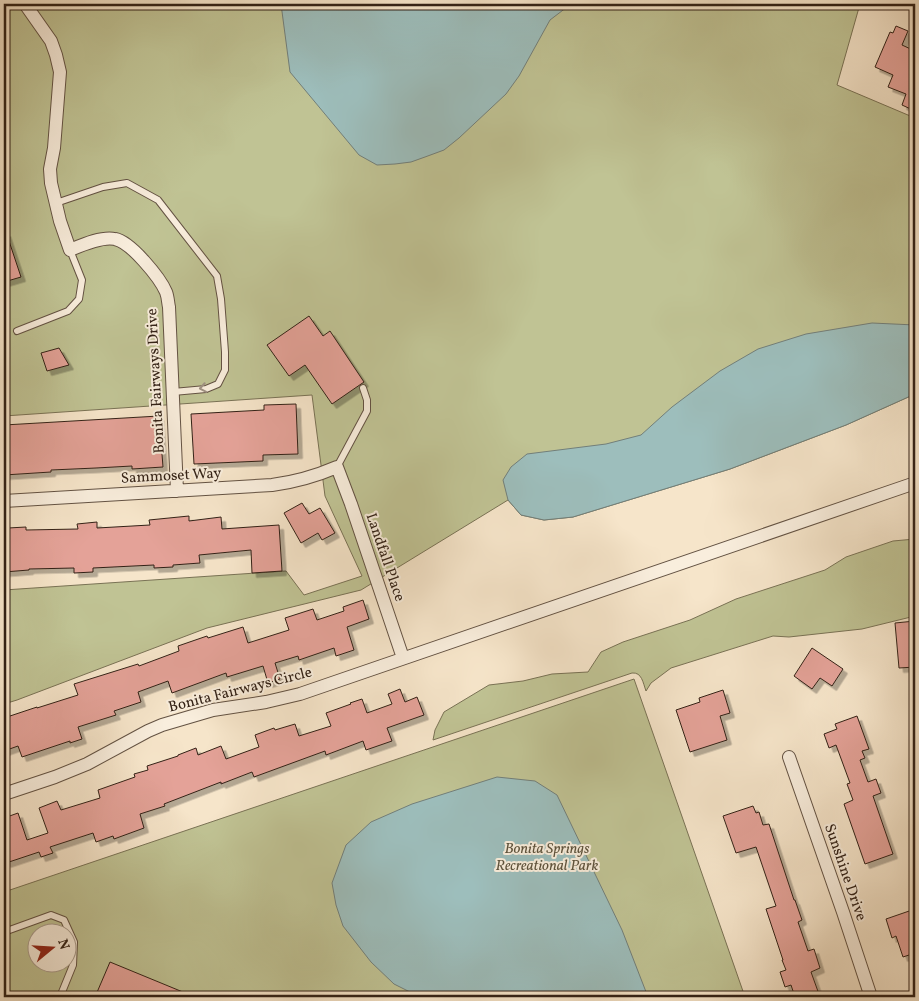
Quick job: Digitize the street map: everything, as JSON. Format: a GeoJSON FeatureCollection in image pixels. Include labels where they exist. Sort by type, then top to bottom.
{"type":"FeatureCollection","features":[{"type":"Feature","properties":{"kind":"street"},"geometry":{"type":"LineString","coordinates":[[24,4],[51,41],[60,72],[54,148],[50,169],[51,183],[60,222],[70,250]]}},
{"type":"Feature","properties":{"kind":"street","name":"Bonita Fairways Drive"},"geometry":{"type":"LineString","coordinates":[[70,250],[91,242],[116,239],[141,258],[157,277],[166,293],[169,308],[177,491]]}},
{"type":"Feature","properties":{"kind":"street","name":"Sammoset Way"},"geometry":{"type":"LineString","coordinates":[[4,500],[272,485],[289,483],[338,467]]}},
{"type":"Feature","properties":{"kind":"street","name":"Landfall Place"},"geometry":{"type":"LineString","coordinates":[[338,467],[403,658]]}},
{"type":"Feature","properties":{"kind":"street","name":"Bonita Fairways Circle"},"geometry":{"type":"LineString","coordinates":[[4,794],[87,764],[162,725],[213,710],[266,702],[300,694],[915,483]]}},
{"type":"Feature","properties":{"kind":"street","name":"Sunshine Drive"},"geometry":{"type":"LineString","coordinates":[[789,757],[871,997]]}},
{"type":"Feature","properties":{"kind":"lane"},"geometry":{"type":"LineString","coordinates":[[56,203],[103,188],[127,183],[158,200],[217,276],[223,325],[225,370],[218,384],[206,389],[172,392]]}},
{"type":"Feature","properties":{"kind":"lane"},"geometry":{"type":"LineString","coordinates":[[17,331],[68,311],[79,298],[82,280],[70,250]]}},
{"type":"Feature","properties":{"kind":"lane"},"geometry":{"type":"LineString","coordinates":[[338,467],[368,412],[363,388]]}},
{"type":"Feature","properties":{"kind":"lane"},"geometry":{"type":"LineString","coordinates":[[4,932],[51,915],[64,920],[74,942],[74,950],[73,965],[60,997]]}},
{"type":"Feature","properties":{"kind":"green space"},"geometry":{"type":"Polygon","coordinates":[[[9,4],[860,4],[837,85],[915,118],[915,394],[846,425],[730,469],[573,517],[544,520],[521,515],[508,500],[361,590],[207,628],[4,704],[4,590],[286,571],[304,595],[362,576],[325,496],[312,395],[4,416],[4,8],[9,4]]]}},
{"type":"Feature","properties":{"kind":"green space"},"geometry":{"type":"Polygon","coordinates":[[[915,539],[915,616],[862,629],[789,637],[773,636],[671,668],[651,683],[646,691],[640,676],[632,673],[433,740],[435,730],[444,712],[489,685],[523,681],[552,674],[588,672],[601,652],[623,642],[690,620],[736,599],[825,570],[846,557],[893,541],[915,539]]]}},
{"type":"Feature","properties":{"kind":"green space","name":"Bonita Springs Recreational Park"},"geometry":{"type":"Polygon","coordinates":[[[634,679],[745,997],[4,997],[4,892],[634,679]]]}},
{"type":"Feature","properties":{"kind":"water"},"geometry":{"type":"Polygon","coordinates":[[[281,4],[571,4],[550,20],[519,76],[506,94],[459,138],[444,150],[411,162],[377,165],[359,155],[290,72],[281,4]]]}},
{"type":"Feature","properties":{"kind":"water"},"geometry":{"type":"Polygon","coordinates":[[[872,323],[915,325],[915,394],[846,425],[730,469],[573,517],[544,520],[521,515],[508,500],[503,480],[511,467],[527,454],[606,444],[641,435],[672,407],[720,371],[758,349],[806,334],[872,323]]]}},
{"type":"Feature","properties":{"kind":"water"},"geometry":{"type":"Polygon","coordinates":[[[497,777],[535,781],[557,795],[622,930],[648,997],[420,997],[394,984],[371,962],[343,926],[336,905],[332,883],[346,845],[371,822],[412,804],[497,777]]]}},
{"type":"Feature","properties":{"kind":"building"},"geometry":{"type":"Polygon","coordinates":[[[896,26],[908,31],[902,45],[915,51],[915,111],[902,105],[906,94],[888,87],[893,75],[875,67],[890,32],[893,33],[896,26]]]}},
{"type":"Feature","properties":{"kind":"building"},"geometry":{"type":"Polygon","coordinates":[[[6,232],[21,277],[4,282],[4,233],[6,232]]]}},
{"type":"Feature","properties":{"kind":"building"},"geometry":{"type":"Polygon","coordinates":[[[309,316],[323,336],[330,331],[364,382],[332,404],[305,365],[289,376],[267,345],[309,316]]]}},
{"type":"Feature","properties":{"kind":"building"},"geometry":{"type":"Polygon","coordinates":[[[59,348],[69,365],[47,371],[41,353],[59,348]]]}},
{"type":"Feature","properties":{"kind":"building"},"geometry":{"type":"Polygon","coordinates":[[[296,404],[298,454],[263,455],[263,461],[194,464],[191,414],[264,410],[264,405],[296,404]]]}},
{"type":"Feature","properties":{"kind":"building"},"geometry":{"type":"Polygon","coordinates":[[[159,416],[163,467],[132,469],[132,466],[51,470],[51,472],[4,475],[4,425],[159,416]]]}},
{"type":"Feature","properties":{"kind":"building"},"geometry":{"type":"Polygon","coordinates":[[[302,503],[309,514],[320,508],[335,533],[322,540],[318,533],[301,543],[284,513],[302,503]]]}},
{"type":"Feature","properties":{"kind":"building"},"geometry":{"type":"Polygon","coordinates":[[[189,516],[189,521],[221,517],[222,529],[279,525],[282,571],[252,573],[251,550],[199,555],[200,563],[173,565],[173,567],[154,568],[154,565],[93,568],[93,572],[74,573],[74,568],[29,569],[4,572],[4,552],[9,552],[8,528],[26,527],[26,530],[78,529],[77,524],[97,522],[97,528],[150,525],[149,520],[189,516]]]}},
{"type":"Feature","properties":{"kind":"building"},"geometry":{"type":"Polygon","coordinates":[[[363,600],[369,619],[347,627],[354,650],[336,656],[334,648],[299,660],[298,656],[275,663],[280,679],[268,683],[263,666],[227,677],[226,673],[172,693],[168,681],[138,692],[141,702],[114,711],[116,715],[78,727],[82,739],[70,743],[70,741],[22,757],[18,746],[4,751],[4,718],[78,695],[74,684],[138,664],[139,666],[179,651],[178,646],[243,627],[248,643],[289,630],[285,618],[313,609],[317,620],[344,611],[343,607],[363,600]]]}},
{"type":"Feature","properties":{"kind":"building"},"geometry":{"type":"Polygon","coordinates":[[[915,621],[915,667],[899,668],[895,623],[915,621]]]}},
{"type":"Feature","properties":{"kind":"building"},"geometry":{"type":"Polygon","coordinates":[[[812,648],[843,669],[832,686],[820,678],[812,689],[794,676],[812,648]]]}},
{"type":"Feature","properties":{"kind":"building"},"geometry":{"type":"Polygon","coordinates":[[[400,689],[405,702],[417,697],[424,715],[387,728],[392,741],[366,750],[363,741],[326,755],[325,751],[254,777],[252,772],[221,784],[221,782],[164,804],[165,806],[140,814],[144,828],[114,839],[113,836],[96,842],[93,833],[50,847],[53,853],[41,857],[39,852],[6,863],[4,855],[4,818],[18,813],[27,840],[48,833],[39,808],[57,801],[61,810],[100,798],[98,790],[135,777],[134,774],[148,770],[147,766],[196,748],[198,755],[221,746],[226,759],[259,747],[255,735],[274,728],[275,730],[295,724],[299,736],[331,726],[326,713],[362,699],[367,713],[392,704],[388,694],[400,689]]]}},
{"type":"Feature","properties":{"kind":"building"},"geometry":{"type":"Polygon","coordinates":[[[723,690],[730,713],[720,716],[727,740],[690,752],[676,710],[700,702],[699,698],[723,690]]]}},
{"type":"Feature","properties":{"kind":"building"},"geometry":{"type":"Polygon","coordinates":[[[857,716],[869,749],[862,751],[865,758],[860,760],[868,782],[876,779],[881,793],[873,796],[893,854],[865,864],[844,804],[853,800],[847,784],[850,783],[836,745],[829,748],[824,734],[837,729],[835,724],[857,716]]]}},
{"type":"Feature","properties":{"kind":"building"},"geometry":{"type":"Polygon","coordinates":[[[753,806],[756,813],[759,812],[763,825],[769,824],[802,920],[798,922],[808,951],[814,949],[820,968],[811,972],[820,997],[795,997],[791,985],[785,987],[780,972],[786,970],[766,909],[776,906],[756,847],[736,853],[723,816],[753,806]]]}},
{"type":"Feature","properties":{"kind":"building"},"geometry":{"type":"Polygon","coordinates":[[[915,909],[915,953],[903,957],[896,936],[892,938],[886,919],[915,909]]]}},
{"type":"Feature","properties":{"kind":"building"},"geometry":{"type":"Polygon","coordinates":[[[110,962],[195,997],[95,997],[110,962]]]}}]}
